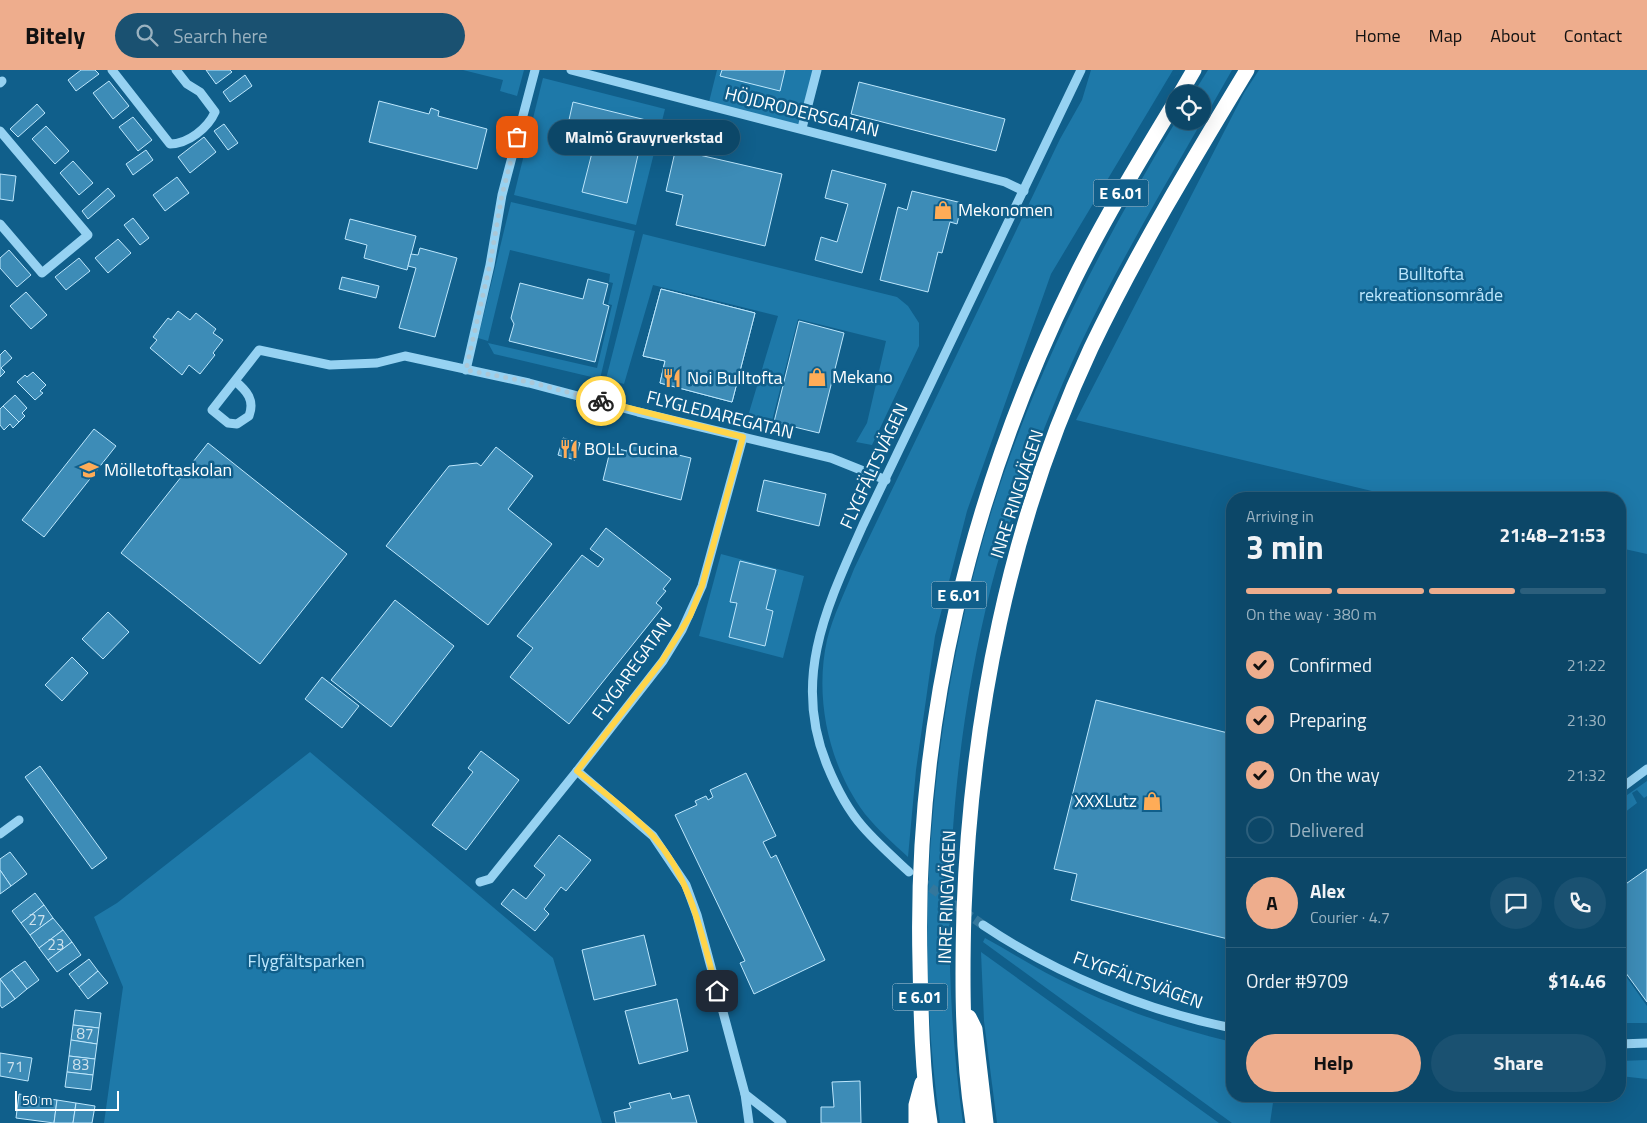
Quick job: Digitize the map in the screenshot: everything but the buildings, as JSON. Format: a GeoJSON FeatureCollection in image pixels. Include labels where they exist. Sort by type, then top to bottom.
{"type":"FeatureCollection","features":[{"type":"Feature","properties":{"kind":"highway"},"geometry":{"type":"LineString","coordinates":[[1183,85],[1189,70]]}},
{"type":"Feature","properties":{"kind":"highway"},"geometry":{"type":"LineString","coordinates":[[1185,85],[1194,70]]}},
{"type":"Feature","properties":{"kind":"highway","name":"INRE RINGVÄGEN"},"geometry":{"type":"LineString","coordinates":[[973,1123],[964,1004],[964,896],[975,769],[991,665],[1006,593],[1042,469],[1090,350],[1152,228],[1247,70]]}},
{"type":"Feature","properties":{"kind":"highway","name":"INRE RINGVÄGEN"},"geometry":{"type":"LineString","coordinates":[[930,1123],[920,998],[919,928],[924,807],[941,682],[965,566],[994,471],[1031,377],[1074,280],[1121,192],[1166,116]]}},
{"type":"Feature","properties":{"kind":"highway"},"geometry":{"type":"LineString","coordinates":[[964,1004],[975,1029],[986,1123]]}},
{"type":"Feature","properties":{"kind":"highway"},"geometry":{"type":"LineString","coordinates":[[916,1123],[916,1106],[926,1066]]}},
{"type":"Feature","properties":{"kind":"street"},"geometry":{"type":"LineString","coordinates":[[112,70],[170,144],[180,144],[210,123],[215,112],[200,92],[187,84],[176,70]]}},
{"type":"Feature","properties":{"kind":"street"},"geometry":{"type":"LineString","coordinates":[[466,370],[490,264],[502,195],[535,70]]}},
{"type":"Feature","properties":{"kind":"street","name":"HÖJDRODERSGATAN"},"geometry":{"type":"LineString","coordinates":[[571,70],[802,128],[1005,182],[1024,191]]}},
{"type":"Feature","properties":{"kind":"street"},"geometry":{"type":"LineString","coordinates":[[802,128],[817,70]]}},
{"type":"Feature","properties":{"kind":"street","name":"FLYGFÄLTSVÄGEN"},"geometry":{"type":"LineString","coordinates":[[910,872],[863,827],[838,792],[819,745],[812,704],[814,662],[819,635],[832,596],[1081,70]]}},
{"type":"Feature","properties":{"kind":"street"},"geometry":{"type":"LineString","coordinates":[[0,131],[88,235],[42,274],[0,224]]}},
{"type":"Feature","properties":{"kind":"street","name":"FLYGLEDAREGATAN"},"geometry":{"type":"LineString","coordinates":[[235,381],[244,389],[251,402],[249,416],[237,424],[228,423],[212,410],[258,350],[330,366],[377,363],[405,356],[529,382],[831,458],[886,480]]}},
{"type":"Feature","properties":{"kind":"street","name":"FLYGAREGATAN"},"geometry":{"type":"LineString","coordinates":[[480,882],[490,879],[577,771],[662,661],[691,613],[702,586],[743,437]]}},
{"type":"Feature","properties":{"kind":"street"},"geometry":{"type":"LineString","coordinates":[[1626,784],[1647,769]]}},
{"type":"Feature","properties":{"kind":"street"},"geometry":{"type":"LineString","coordinates":[[577,771],[653,836],[686,886],[697,915],[745,1094],[749,1123]]}},
{"type":"Feature","properties":{"kind":"street"},"geometry":{"type":"LineString","coordinates":[[0,834],[20,820]]}},
{"type":"Feature","properties":{"kind":"street","name":"FLYGFÄLTSVÄGEN"},"geometry":{"type":"LineString","coordinates":[[983,925],[1044,961],[1095,985],[1178,1014],[1226,1026]]}},
{"type":"Feature","properties":{"kind":"street"},"geometry":{"type":"LineString","coordinates":[[1626,1044],[1647,1043]]}},
{"type":"Feature","properties":{"kind":"street"},"geometry":{"type":"LineString","coordinates":[[745,1094],[782,1123]]}},
{"type":"Feature","properties":{"kind":"green space"},"geometry":{"type":"Polygon","coordinates":[[[463,70],[524,70],[517,96],[500,91],[503,80],[463,70]]]}},
{"type":"Feature","properties":{"kind":"green space"},"geometry":{"type":"Polygon","coordinates":[[[717,70],[813,70],[799,125],[709,102],[717,70]]]}},
{"type":"Feature","properties":{"kind":"green space"},"geometry":{"type":"Polygon","coordinates":[[[1091,70],[1173,70],[1051,274],[967,511],[935,636],[916,770],[908,857],[865,814],[852,795],[842,775],[828,731],[824,708],[823,662],[827,640],[854,569],[1060,139],[1082,100],[1091,70]]]}},
{"type":"Feature","properties":{"kind":"green space"},"geometry":{"type":"Polygon","coordinates":[[[1208,70],[1232,70],[1211,107],[1211,85],[1199,85],[1208,70]]]}},
{"type":"Feature","properties":{"kind":"green space","name":"Bulltofta rekreationsområde"},"geometry":{"type":"Polygon","coordinates":[[[1259,70],[1647,70],[1647,554],[1626,549],[1626,492],[1376,492],[1076,420],[1244,93],[1259,70]]]}},
{"type":"Feature","properties":{"kind":"green space"},"geometry":{"type":"Polygon","coordinates":[[[543,78],[665,109],[636,225],[514,195],[543,78]]]}},
{"type":"Feature","properties":{"kind":"green space"},"geometry":{"type":"Polygon","coordinates":[[[1171,130],[1197,130],[1124,259],[1087,330],[1028,471],[1004,540],[991,587],[976,652],[965,719],[951,854],[951,989],[955,1056],[963,1123],[940,1123],[931,1039],[927,952],[929,864],[937,775],[949,687],[967,601],[990,517],[1017,437],[1051,355],[1089,275],[1131,197],[1171,130]]]}},
{"type":"Feature","properties":{"kind":"green space"},"geometry":{"type":"Polygon","coordinates":[[[511,202],[635,231],[600,379],[494,354],[488,343],[597,368],[612,305],[608,304],[613,283],[609,282],[610,274],[510,250],[488,341],[478,338],[511,202]]]}},
{"type":"Feature","properties":{"kind":"green space"},"geometry":{"type":"Polygon","coordinates":[[[643,234],[897,297],[908,306],[919,323],[919,346],[872,445],[856,442],[867,423],[886,341],[798,319],[772,421],[748,416],[778,316],[653,285],[624,384],[606,379],[643,234]]]}},
{"type":"Feature","properties":{"kind":"green space"},"geometry":{"type":"Polygon","coordinates":[[[721,554],[804,576],[783,658],[699,636],[721,554]]]}},
{"type":"Feature","properties":{"kind":"green space","name":"Flygfältsparken"},"geometry":{"type":"Polygon","coordinates":[[[310,752],[553,958],[602,1123],[104,1123],[123,987],[94,917],[117,903],[310,752]]]}},
{"type":"Feature","properties":{"kind":"green space"},"geometry":{"type":"Polygon","coordinates":[[[1647,781],[1647,796],[1644,798],[1637,790],[1632,793],[1637,803],[1626,811],[1626,796],[1647,781]]]}},
{"type":"Feature","properties":{"kind":"green space"},"geometry":{"type":"Polygon","coordinates":[[[985,938],[1047,973],[1120,1007],[1164,1023],[1226,1040],[1226,1102],[1273,1102],[1270,1123],[1232,1123],[983,942],[985,938]]]}},
{"type":"Feature","properties":{"kind":"green space"},"geometry":{"type":"Polygon","coordinates":[[[981,952],[1219,1123],[997,1123],[984,1021],[981,952]]]}},
{"type":"Feature","properties":{"kind":"green space"},"geometry":{"type":"Polygon","coordinates":[[[1626,976],[1647,1006],[1647,1023],[1626,1023],[1626,976]]]}},
{"type":"Feature","properties":{"kind":"green space"},"geometry":{"type":"Polygon","coordinates":[[[1647,1060],[1647,1079],[1626,1077],[1626,1061],[1647,1060]]]}},
{"type":"Feature","properties":{"kind":"tunnel"},"geometry":{"type":"LineString","coordinates":[[920,880],[983,925]]}},
{"type":"Feature","properties":{"kind":"way so far"},"geometry":{"type":"LineString","coordinates":[[517,137],[502,195],[490,264],[466,370],[529,382],[601,401]]}},
{"type":"Feature","properties":{"kind":"place","name":"Malmö Gravyrverkstad"},"geometry":{"type":"Point","coordinates":[517,137]}},
{"type":"Feature","properties":{"kind":"place","name":"Mekonomen"},"geometry":{"type":"Point","coordinates":[943,210]}},
{"type":"Feature","properties":{"kind":"place","name":"Mekano"},"geometry":{"type":"Point","coordinates":[817,377]}},
{"type":"Feature","properties":{"kind":"place","name":"Noi Bulltofta"},"geometry":{"type":"Point","coordinates":[672,378]}},
{"type":"Feature","properties":{"kind":"place","name":"BOLL Cucina"},"geometry":{"type":"Point","coordinates":[569,449]}},
{"type":"Feature","properties":{"kind":"place","name":"Mölletoftaskolan"},"geometry":{"type":"Point","coordinates":[89,470]}},
{"type":"Feature","properties":{"kind":"place","name":"XXXLutz"},"geometry":{"type":"Point","coordinates":[1152,801]}},
{"type":"Feature","properties":{"kind":"route"},"geometry":{"type":"LineString","coordinates":[[601,401],[638,412],[743,437],[702,586],[690,616],[675,643],[662,661],[577,771],[653,836],[669,858],[686,886],[697,915],[717,991]]}}]}
